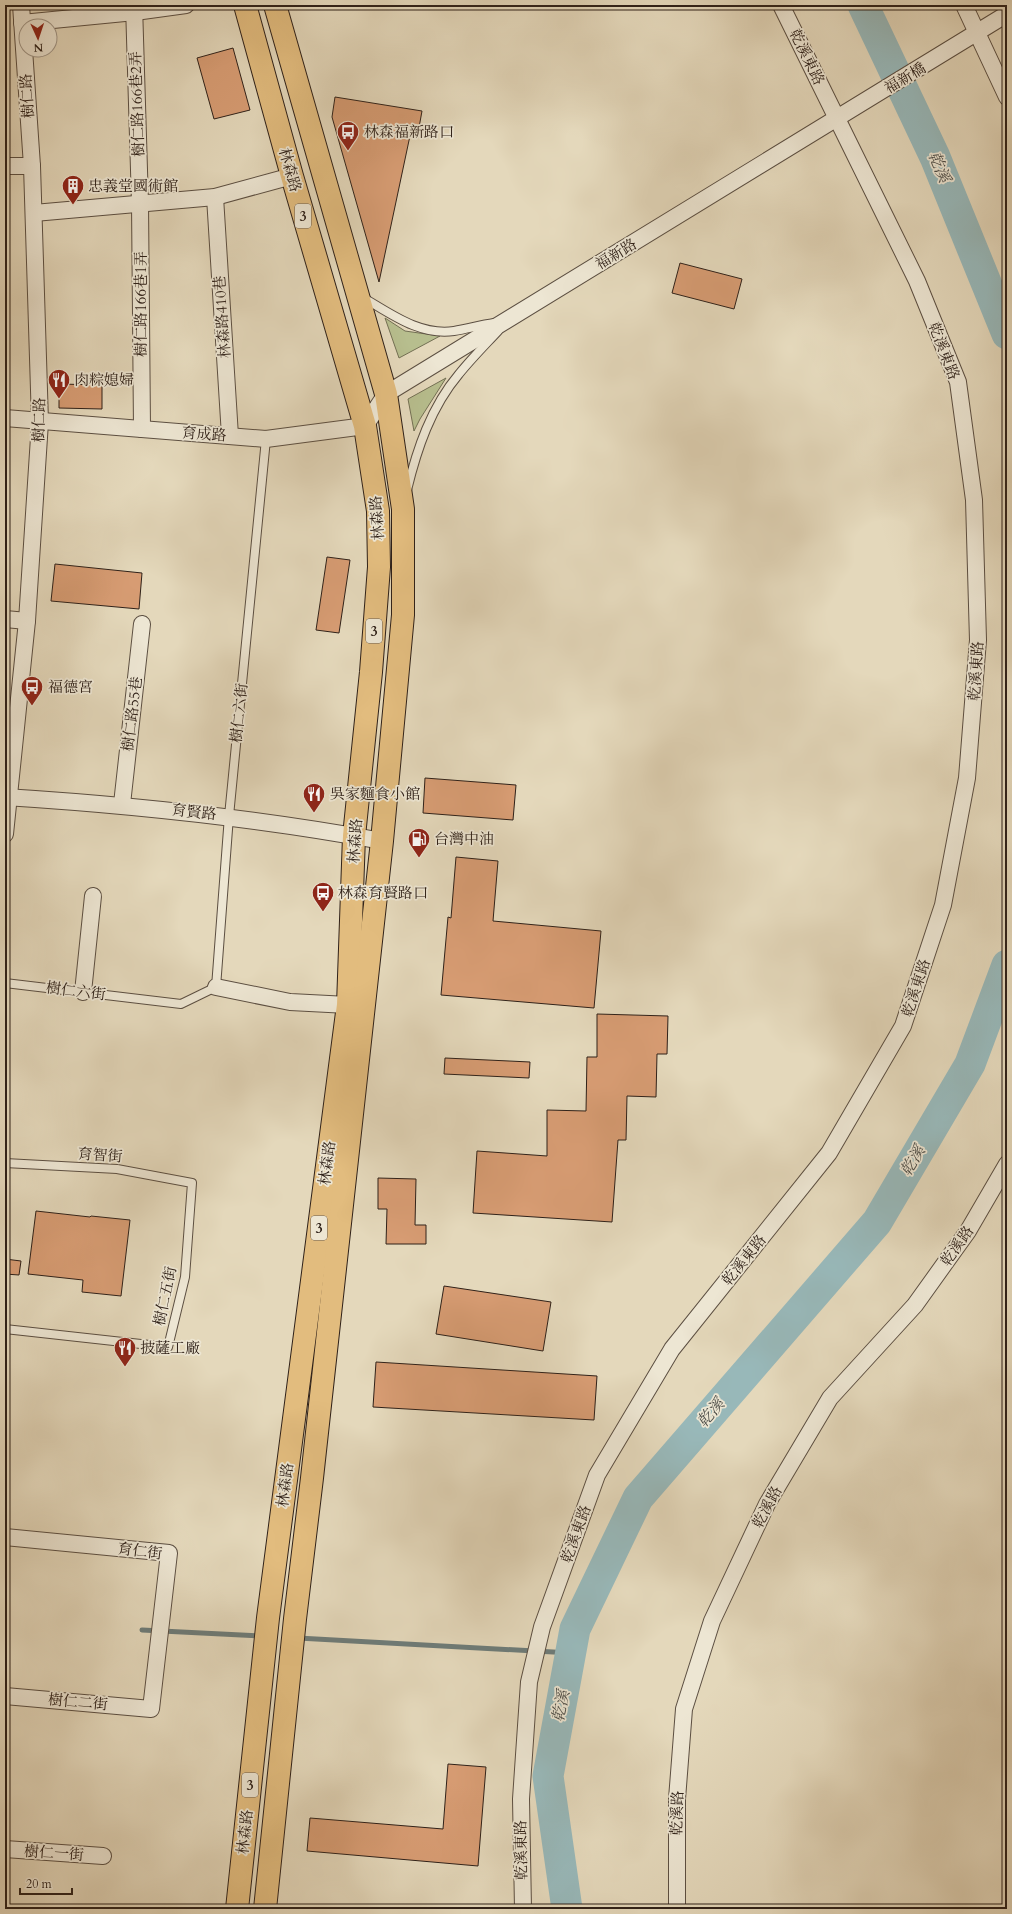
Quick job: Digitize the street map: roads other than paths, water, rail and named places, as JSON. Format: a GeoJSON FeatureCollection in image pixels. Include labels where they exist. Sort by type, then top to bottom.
{"type":"FeatureCollection","features":[{"type":"Feature","properties":{"kind":"main road","name":"林森路"},"geometry":{"type":"LineString","coordinates":[[237,1909],[268,1618],[348,1006],[354,836],[371,672],[379,567],[378,510],[365,426],[292,176],[245,5]]}},
{"type":"Feature","properties":{"kind":"main road","name":"林森路"},"geometry":{"type":"LineString","coordinates":[[265,1909],[292,1661],[295,1619],[314,1462],[382,842],[403,615],[403,509],[386,394],[275,5]]}},
{"type":"Feature","properties":{"kind":"street","name":"樹仁路"},"geometry":{"type":"LineString","coordinates":[[21,5],[22,18]]}},
{"type":"Feature","properties":{"kind":"street"},"geometry":{"type":"LineString","coordinates":[[58,18],[134,9],[186,5]]}},
{"type":"Feature","properties":{"kind":"street","name":"乾溪東路"},"geometry":{"type":"LineString","coordinates":[[522,1909],[521,1799],[530,1682],[542,1627],[597,1475],[672,1349],[829,1153],[903,1026],[943,905],[967,778],[978,640],[974,500],[958,382],[917,281],[842,116],[781,5]]}},
{"type":"Feature","properties":{"kind":"street"},"geometry":{"type":"LineString","coordinates":[[964,5],[1007,97]]}},
{"type":"Feature","properties":{"kind":"street","name":"樹仁路166巷2弄"},"geometry":{"type":"LineString","coordinates":[[134,9],[140,203]]}},
{"type":"Feature","properties":{"kind":"street"},"geometry":{"type":"LineString","coordinates":[[978,33],[1007,14]]}},
{"type":"Feature","properties":{"kind":"street","name":"福新橋"},"geometry":{"type":"LineString","coordinates":[[842,116],[978,33]]}},
{"type":"Feature","properties":{"kind":"street","name":"樹仁路"},"geometry":{"type":"LineString","coordinates":[[5,834],[7,797],[27,621],[40,422],[32,166],[24,58]]}},
{"type":"Feature","properties":{"kind":"street","name":"福新路"},"geometry":{"type":"LineString","coordinates":[[386,394],[842,116]]}},
{"type":"Feature","properties":{"kind":"street"},"geometry":{"type":"LineString","coordinates":[[5,166],[32,166]]}},
{"type":"Feature","properties":{"kind":"street"},"geometry":{"type":"LineString","coordinates":[[34,213],[215,197],[292,176]]}},
{"type":"Feature","properties":{"kind":"street","name":"林森路410巷"},"geometry":{"type":"LineString","coordinates":[[215,197],[230,436]]}},
{"type":"Feature","properties":{"kind":"street","name":"樹仁路166巷1弄"},"geometry":{"type":"LineString","coordinates":[[140,203],[142,429]]}},
{"type":"Feature","properties":{"kind":"street"},"geometry":{"type":"LineString","coordinates":[[365,426],[386,394]]}},
{"type":"Feature","properties":{"kind":"street","name":"育成路"},"geometry":{"type":"LineString","coordinates":[[5,418],[266,439],[365,426]]}},
{"type":"Feature","properties":{"kind":"street"},"geometry":{"type":"LineString","coordinates":[[5,620],[27,621]]}},
{"type":"Feature","properties":{"kind":"street","name":"樹仁路55巷"},"geometry":{"type":"LineString","coordinates":[[122,804],[142,624]]}},
{"type":"Feature","properties":{"kind":"street","name":"育賢路"},"geometry":{"type":"LineString","coordinates":[[7,797],[122,804],[228,816],[354,836],[382,842]]}},
{"type":"Feature","properties":{"kind":"street"},"geometry":{"type":"LineString","coordinates":[[83,992],[93,896]]}},
{"type":"Feature","properties":{"kind":"street"},"geometry":{"type":"LineString","coordinates":[[216,987],[290,1002],[348,1006]]}},
{"type":"Feature","properties":{"kind":"street","name":"乾溪路"},"geometry":{"type":"LineString","coordinates":[[677,1909],[677,1799],[684,1709],[712,1621],[767,1504],[830,1398],[915,1305],[968,1232],[1007,1164]]}},
{"type":"Feature","properties":{"kind":"street","name":"育仁街"},"geometry":{"type":"LineString","coordinates":[[5,1537],[169,1554],[151,1709]]}},
{"type":"Feature","properties":{"kind":"street","name":"樹仁二街"},"geometry":{"type":"LineString","coordinates":[[5,1696],[151,1709]]}},
{"type":"Feature","properties":{"kind":"street","name":"樹仁一街"},"geometry":{"type":"LineString","coordinates":[[5,1849],[103,1856]]}},
{"type":"Feature","properties":{"kind":"lane"},"geometry":{"type":"LineString","coordinates":[[356,293],[409,324],[428,330],[453,331],[510,319]]}},
{"type":"Feature","properties":{"kind":"lane"},"geometry":{"type":"LineString","coordinates":[[403,509],[415,458],[434,412],[458,374],[510,319]]}},
{"type":"Feature","properties":{"kind":"lane","name":"樹仁六街"},"geometry":{"type":"LineString","coordinates":[[5,983],[181,1004],[216,987],[228,816],[266,439]]}},
{"type":"Feature","properties":{"kind":"lane","name":"育智街"},"geometry":{"type":"LineString","coordinates":[[5,1163],[117,1169],[192,1182]]}},
{"type":"Feature","properties":{"kind":"lane","name":"樹仁五街"},"geometry":{"type":"LineString","coordinates":[[5,1329],[168,1347],[185,1276],[192,1182]]}},
{"type":"Feature","properties":{"kind":"waterway","name":"乾溪"},"geometry":{"type":"LineString","coordinates":[[863,5],[935,157],[1007,334]]}},
{"type":"Feature","properties":{"kind":"waterway","name":"乾溪"},"geometry":{"type":"LineString","coordinates":[[567,1909],[548,1776],[575,1629],[638,1498],[877,1222],[970,1064],[1007,965]]}},
{"type":"Feature","properties":{"kind":"waterway"},"geometry":{"type":"LineString","coordinates":[[142,1630],[260,1636]]}},
{"type":"Feature","properties":{"kind":"waterway"},"geometry":{"type":"LineString","coordinates":[[298,1638],[571,1653]]}},
{"type":"Feature","properties":{"kind":"place","name":"林森福新路口"},"geometry":{"type":"Point","coordinates":[348,152]}},
{"type":"Feature","properties":{"kind":"place","name":"忠義堂國術館"},"geometry":{"type":"Point","coordinates":[73,206]}},
{"type":"Feature","properties":{"kind":"place","name":"肉粽媳婦"},"geometry":{"type":"Point","coordinates":[59,400]}},
{"type":"Feature","properties":{"kind":"place","name":"福德宮"},"geometry":{"type":"Point","coordinates":[32,706]}},
{"type":"Feature","properties":{"kind":"place","name":"吳家麵食小館"},"geometry":{"type":"Point","coordinates":[314,814]}},
{"type":"Feature","properties":{"kind":"place","name":"台灣中油"},"geometry":{"type":"Point","coordinates":[419,858]}},
{"type":"Feature","properties":{"kind":"place","name":"林森育賢路口"},"geometry":{"type":"Point","coordinates":[323,912]}},
{"type":"Feature","properties":{"kind":"place","name":"披薩工廠"},"geometry":{"type":"Point","coordinates":[125,1368]}}]}
